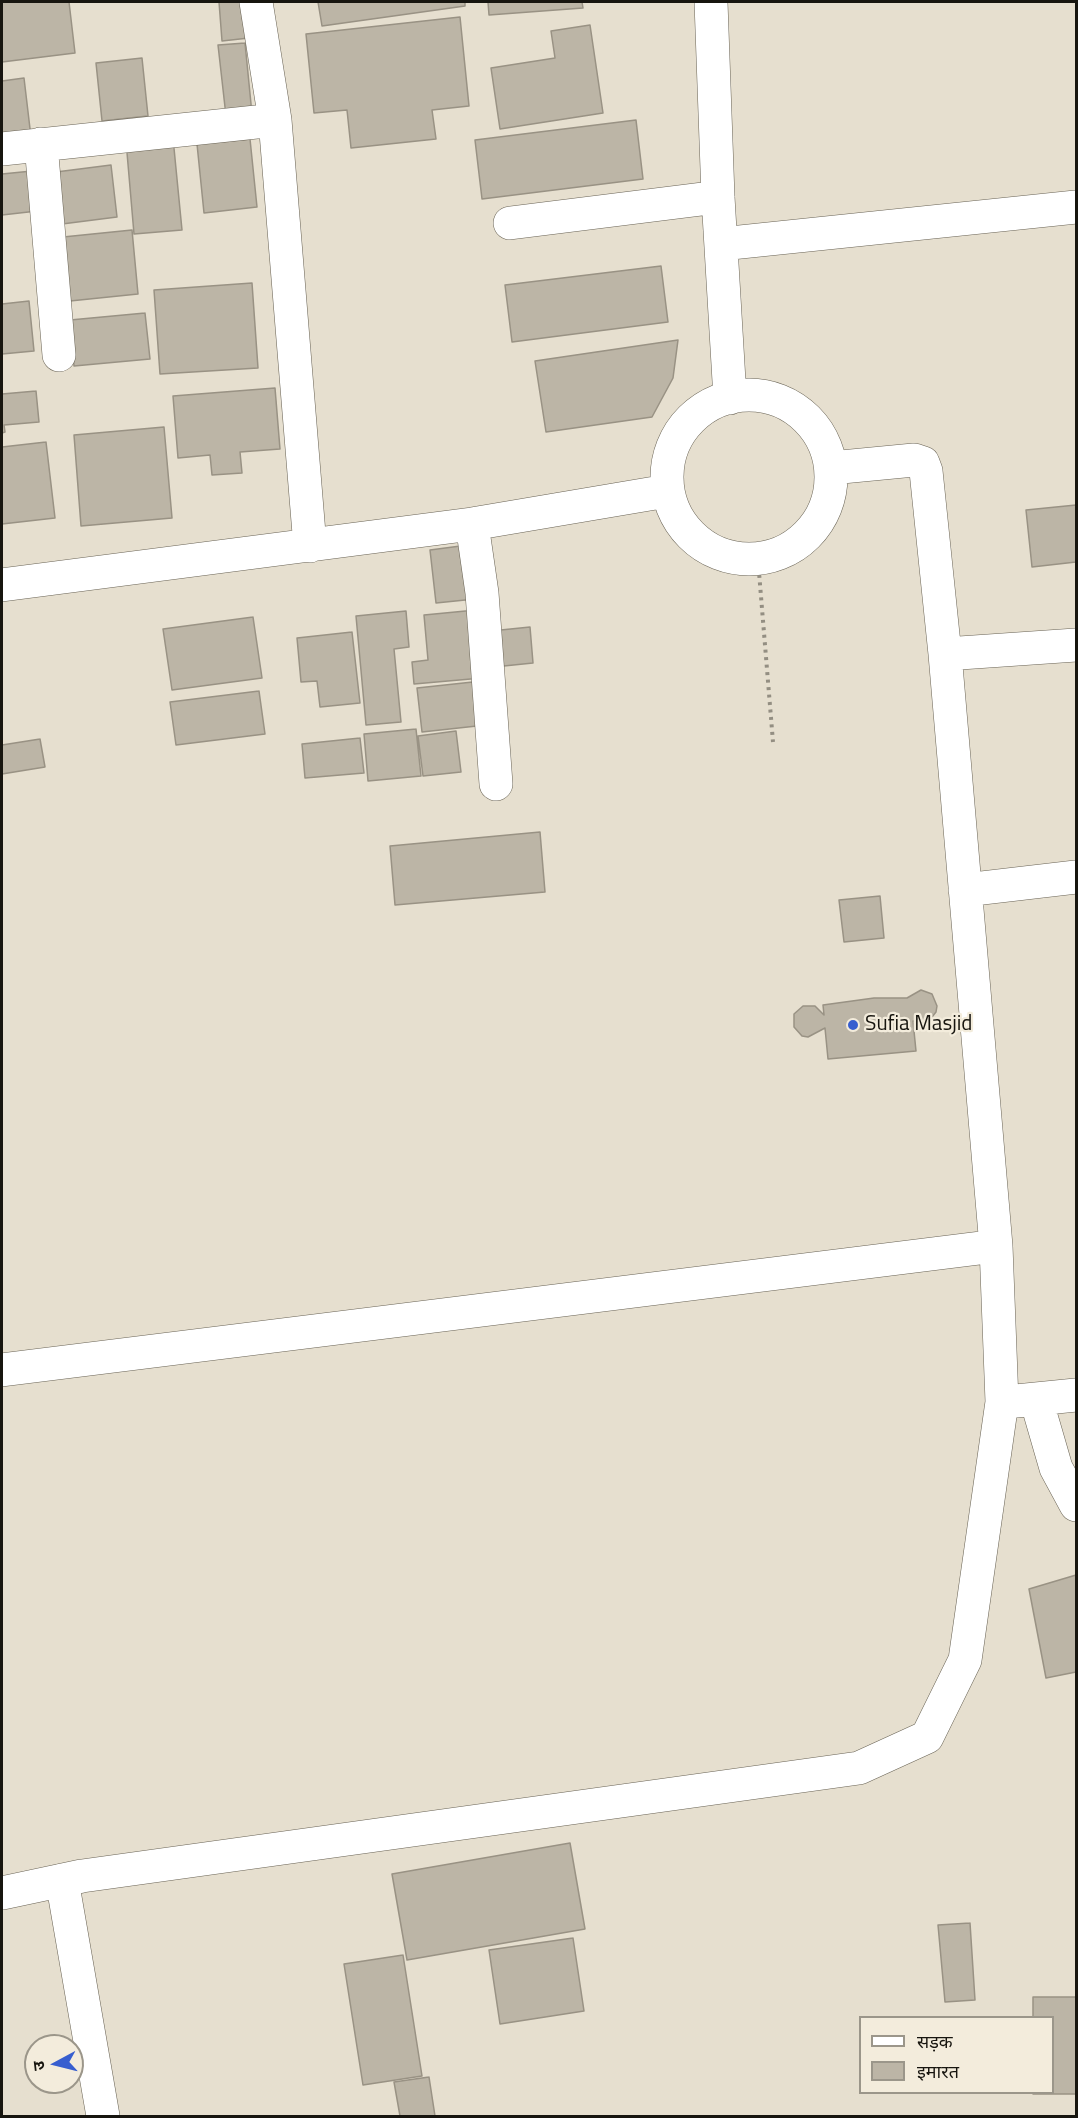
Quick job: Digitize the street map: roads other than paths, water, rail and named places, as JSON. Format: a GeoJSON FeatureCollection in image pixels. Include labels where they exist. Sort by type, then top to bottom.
{"type":"FeatureCollection","features":[{"type":"Feature","properties":{"kind":"street"},"geometry":{"type":"LineString","coordinates":[[256,2],[275,120],[310,546]]}},
{"type":"Feature","properties":{"kind":"street"},"geometry":{"type":"LineString","coordinates":[[711,2],[718,197],[730,398]]}},
{"type":"Feature","properties":{"kind":"street"},"geometry":{"type":"LineString","coordinates":[[2,149],[275,120]]}},
{"type":"Feature","properties":{"kind":"street"},"geometry":{"type":"LineString","coordinates":[[41,144],[59,355]]}},
{"type":"Feature","properties":{"kind":"street"},"geometry":{"type":"LineString","coordinates":[[510,223],[718,197]]}},
{"type":"Feature","properties":{"kind":"street"},"geometry":{"type":"LineString","coordinates":[[721,244],[1077,207]]}},
{"type":"Feature","properties":{"kind":"street"},"geometry":{"type":"LineString","coordinates":[[740,395],[771,397],[800,412],[821,437],[831,468],[828,500],[814,529],[789,550],[758,560],[726,557],[698,542],[677,517],[667,490],[669,454],[684,425],[708,404],[730,398],[740,395]]}},
{"type":"Feature","properties":{"kind":"street"},"geometry":{"type":"LineString","coordinates":[[2,1893],[62,1880],[859,1768],[927,1737],[965,1660],[1002,1402],[996,1246],[945,654],[923,463],[914,460],[831,468]]}},
{"type":"Feature","properties":{"kind":"street"},"geometry":{"type":"LineString","coordinates":[[2,585],[471,524],[667,490]]}},
{"type":"Feature","properties":{"kind":"street"},"geometry":{"type":"LineString","coordinates":[[471,524],[482,593],[496,784]]}},
{"type":"Feature","properties":{"kind":"street"},"geometry":{"type":"LineString","coordinates":[[945,654],[1077,645]]}},
{"type":"Feature","properties":{"kind":"street"},"geometry":{"type":"LineString","coordinates":[[965,890],[1077,878]]}},
{"type":"Feature","properties":{"kind":"street"},"geometry":{"type":"LineString","coordinates":[[2,1370],[996,1246]]}},
{"type":"Feature","properties":{"kind":"street"},"geometry":{"type":"LineString","coordinates":[[1002,1402],[1077,1395]]}},
{"type":"Feature","properties":{"kind":"street"},"geometry":{"type":"LineString","coordinates":[[1036,1399],[1056,1468],[1077,1505]]}},
{"type":"Feature","properties":{"kind":"street"},"geometry":{"type":"LineString","coordinates":[[62,1880],[72,1925],[103,2116]]}},
{"type":"Feature","properties":{"kind":"place","name":"Sufia Masjid"},"geometry":{"type":"Point","coordinates":[853,1025]}}]}
